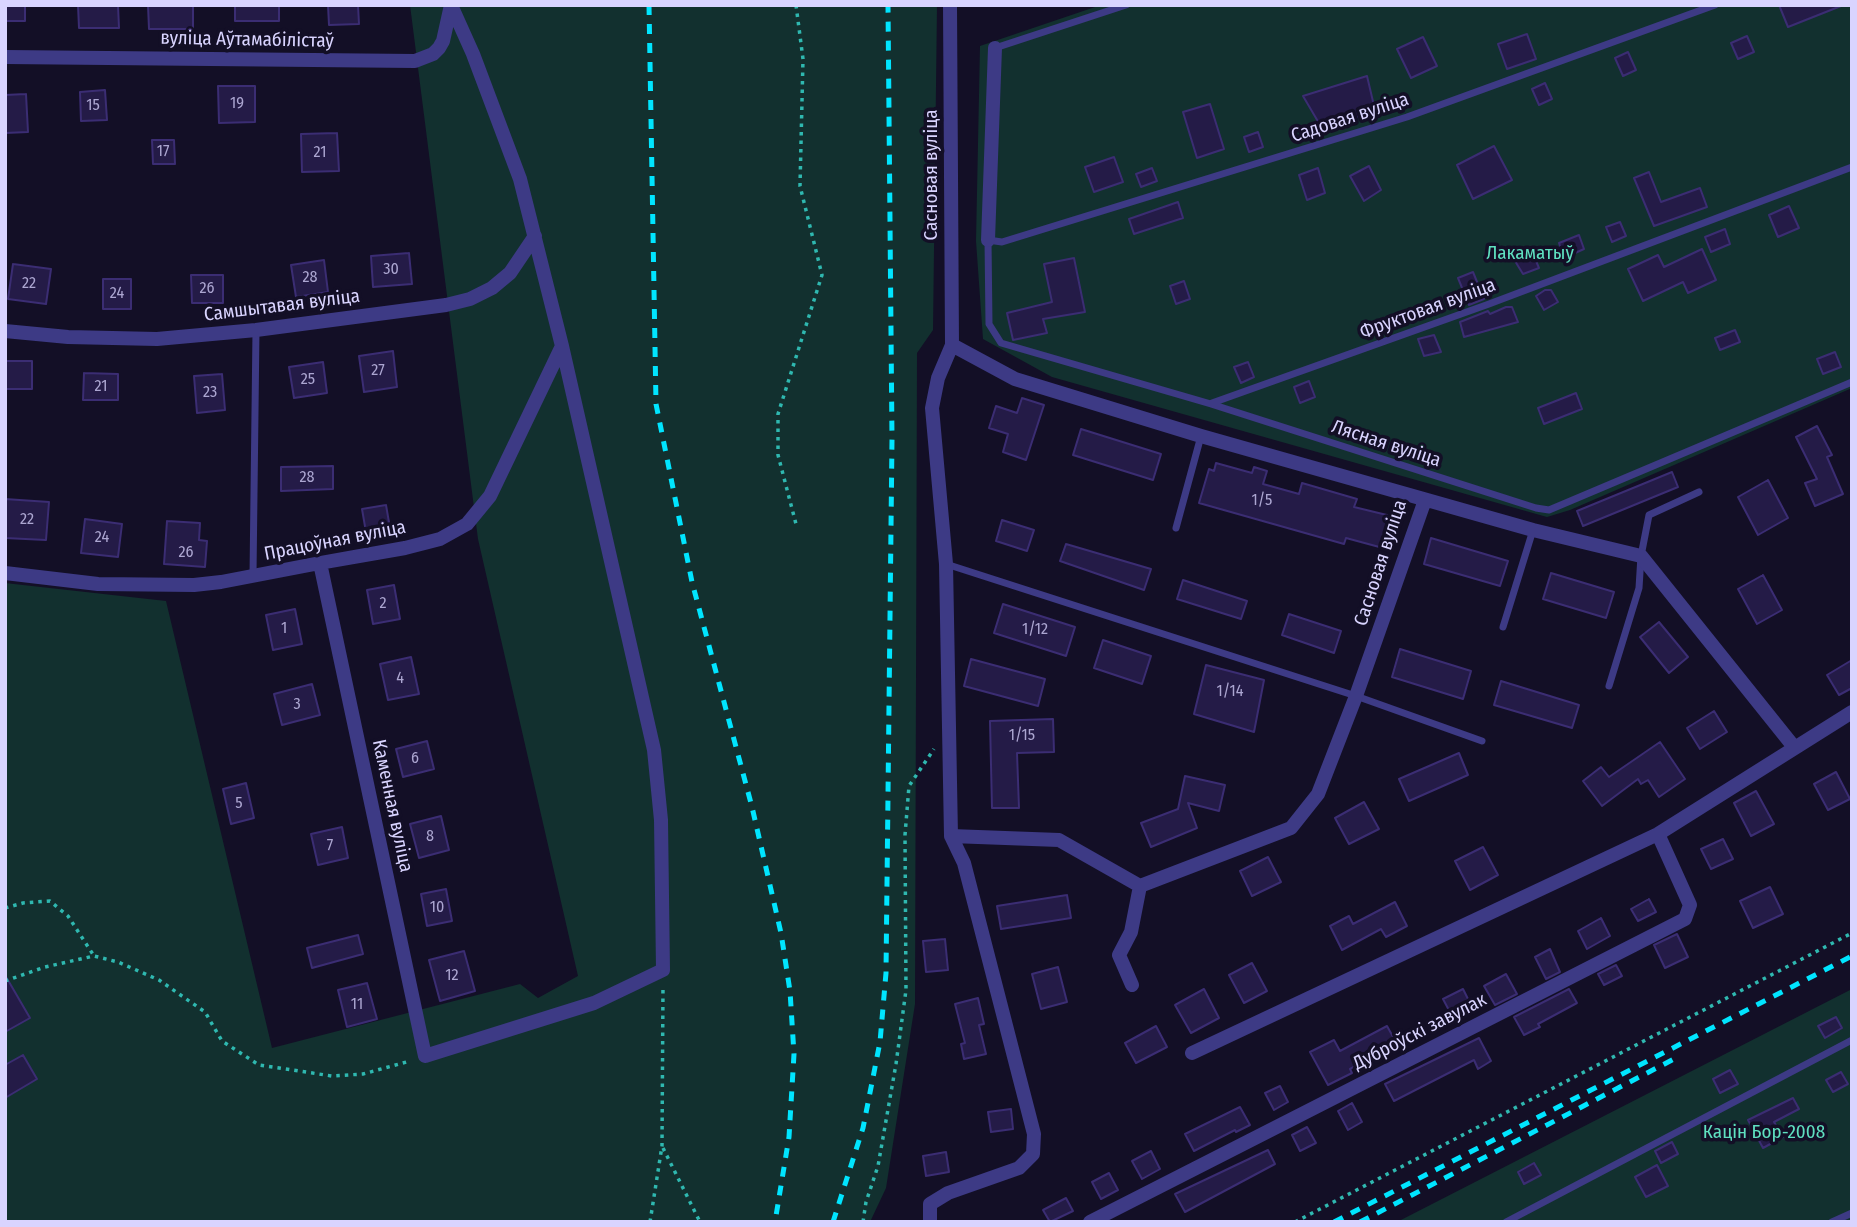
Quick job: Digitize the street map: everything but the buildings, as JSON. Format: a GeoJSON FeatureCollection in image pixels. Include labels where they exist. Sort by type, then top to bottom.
{"type":"FeatureCollection","features":[{"type":"Feature","properties":{"kind":"street","name":"вуліца Аўтамабілістаў"},"geometry":{"type":"LineString","coordinates":[[5,57],[415,61],[433,54],[439,48],[451,5]]}},
{"type":"Feature","properties":{"kind":"street"},"geometry":{"type":"LineString","coordinates":[[425,1056],[594,1003],[663,970],[661,820],[654,750],[562,346],[520,178],[473,54],[451,5]]}},
{"type":"Feature","properties":{"kind":"street","name":"Сасновая вуліца"},"geometry":{"type":"LineString","coordinates":[[950,5],[952,345],[938,378],[932,408],[946,564],[951,836]]}},
{"type":"Feature","properties":{"kind":"street"},"geometry":{"type":"LineString","coordinates":[[988,240],[996,48]]}},
{"type":"Feature","properties":{"kind":"street","name":"Самшытавая вуліца"},"geometry":{"type":"LineString","coordinates":[[5,331],[68,337],[157,339],[256,330],[446,305],[470,299],[492,288],[510,273],[535,236]]}},
{"type":"Feature","properties":{"kind":"street","name":"Сасновая вуліца"},"geometry":{"type":"LineString","coordinates":[[952,345],[1014,379],[1425,500],[1356,696],[1318,794],[1291,828],[1140,886]]}},
{"type":"Feature","properties":{"kind":"street","name":"Працоўная вуліца"},"geometry":{"type":"LineString","coordinates":[[5,573],[131,586],[194,584],[253,576],[424,544],[447,535],[467,524],[491,496],[562,346]]}},
{"type":"Feature","properties":{"kind":"street"},"geometry":{"type":"LineString","coordinates":[[1425,500],[1532,530],[1641,556],[1794,747]]}},
{"type":"Feature","properties":{"kind":"street","name":"Каменная вуліца"},"geometry":{"type":"LineString","coordinates":[[320,564],[425,1056]]}},
{"type":"Feature","properties":{"kind":"street"},"geometry":{"type":"LineString","coordinates":[[1192,1053],[1658,834],[1852,712]]}},
{"type":"Feature","properties":{"kind":"street","name":"Дуброўскі завулак"},"geometry":{"type":"LineString","coordinates":[[1090,1222],[1685,919],[1690,905],[1658,834]]}},
{"type":"Feature","properties":{"kind":"street"},"geometry":{"type":"LineString","coordinates":[[930,1222],[930,1204],[948,1193],[1019,1168],[1033,1154],[1034,1134],[968,877],[951,836],[1059,839],[1140,886],[1131,932],[1119,955],[1132,985]]}},
{"type":"Feature","properties":{"kind":"lane"},"geometry":{"type":"LineString","coordinates":[[996,48],[1126,5]]}},
{"type":"Feature","properties":{"kind":"lane","name":"Садовая вуліца"},"geometry":{"type":"LineString","coordinates":[[988,240],[1002,242],[1407,117],[1715,5]]}},
{"type":"Feature","properties":{"kind":"lane","name":"Фруктовая вуліца"},"geometry":{"type":"LineString","coordinates":[[1211,404],[1489,304],[1852,167]]}},
{"type":"Feature","properties":{"kind":"lane","name":"Лясная вуліца"},"geometry":{"type":"LineString","coordinates":[[988,240],[989,324],[1001,343],[1211,404],[1536,508],[1549,510],[1852,382]]}},
{"type":"Feature","properties":{"kind":"lane"},"geometry":{"type":"LineString","coordinates":[[253,576],[256,330]]}},
{"type":"Feature","properties":{"kind":"lane"},"geometry":{"type":"LineString","coordinates":[[1176,528],[1201,436]]}},
{"type":"Feature","properties":{"kind":"lane"},"geometry":{"type":"LineString","coordinates":[[1609,686],[1640,589],[1641,556],[1649,515],[1699,492]]}},
{"type":"Feature","properties":{"kind":"lane"},"geometry":{"type":"LineString","coordinates":[[1503,627],[1532,530]]}},
{"type":"Feature","properties":{"kind":"lane"},"geometry":{"type":"LineString","coordinates":[[946,564],[1356,696],[1482,741]]}},
{"type":"Feature","properties":{"kind":"lane"},"geometry":{"type":"LineString","coordinates":[[1506,1222],[1852,1040]]}},
{"type":"Feature","properties":{"kind":"lane"},"geometry":{"type":"LineString","coordinates":[[1832,1222],[1852,1213]]}},
{"type":"Feature","properties":{"kind":"path"},"geometry":{"type":"LineString","coordinates":[[796,5],[803,59],[800,186],[822,275],[778,415],[778,455],[796,524]]}},
{"type":"Feature","properties":{"kind":"path"},"geometry":{"type":"LineString","coordinates":[[863,1222],[866,1202],[878,1166],[906,990],[905,835],[909,786],[949,726]]}},
{"type":"Feature","properties":{"kind":"path"},"geometry":{"type":"LineString","coordinates":[[5,908],[23,903],[50,901],[68,916],[94,956]]}},
{"type":"Feature","properties":{"kind":"path"},"geometry":{"type":"LineString","coordinates":[[1295,1222],[1852,933]]}},
{"type":"Feature","properties":{"kind":"path"},"geometry":{"type":"LineString","coordinates":[[5,981],[45,967],[94,956],[118,962],[159,980],[205,1012],[222,1041],[260,1066],[332,1076],[363,1074],[425,1056]]}},
{"type":"Feature","properties":{"kind":"path"},"geometry":{"type":"LineString","coordinates":[[650,1222],[662,1146],[663,970]]}},
{"type":"Feature","properties":{"kind":"path"},"geometry":{"type":"LineString","coordinates":[[662,1146],[700,1222]]}},
{"type":"Feature","properties":{"kind":"green space"},"geometry":{"type":"Polygon","coordinates":[[[410,5],[937,5],[933,330],[917,353],[915,1004],[886,1188],[870,1222],[5,1222],[5,583],[166,601],[272,1048],[520,984],[538,998],[578,976],[478,539],[410,5]]]}},
{"type":"Feature","properties":{"kind":"green space","name":"Лакаматыў"},"geometry":{"type":"Polygon","coordinates":[[[1101,5],[1852,5],[1852,388],[1570,510],[1547,517],[1052,377],[983,339],[976,241],[980,46],[1101,5]]]}},
{"type":"Feature","properties":{"kind":"green space","name":"Кацін Бор-2008"},"geometry":{"type":"Polygon","coordinates":[[[1852,989],[1852,1222],[1397,1222],[1852,989]]]}},
{"type":"Feature","properties":{"kind":"railway"},"geometry":{"type":"LineString","coordinates":[[649,5],[656,404],[692,582],[752,807],[781,933],[790,991],[794,1054],[789,1137],[775,1222]]}},
{"type":"Feature","properties":{"kind":"railway"},"geometry":{"type":"LineString","coordinates":[[833,1222],[863,1128],[880,1042],[886,973],[892,439],[888,5]]}},
{"type":"Feature","properties":{"kind":"railway"},"geometry":{"type":"LineString","coordinates":[[1334,1222],[1852,956]]}},
{"type":"Feature","properties":{"kind":"railway"},"geometry":{"type":"LineString","coordinates":[[1360,1222],[1674,1059]]}}]}
